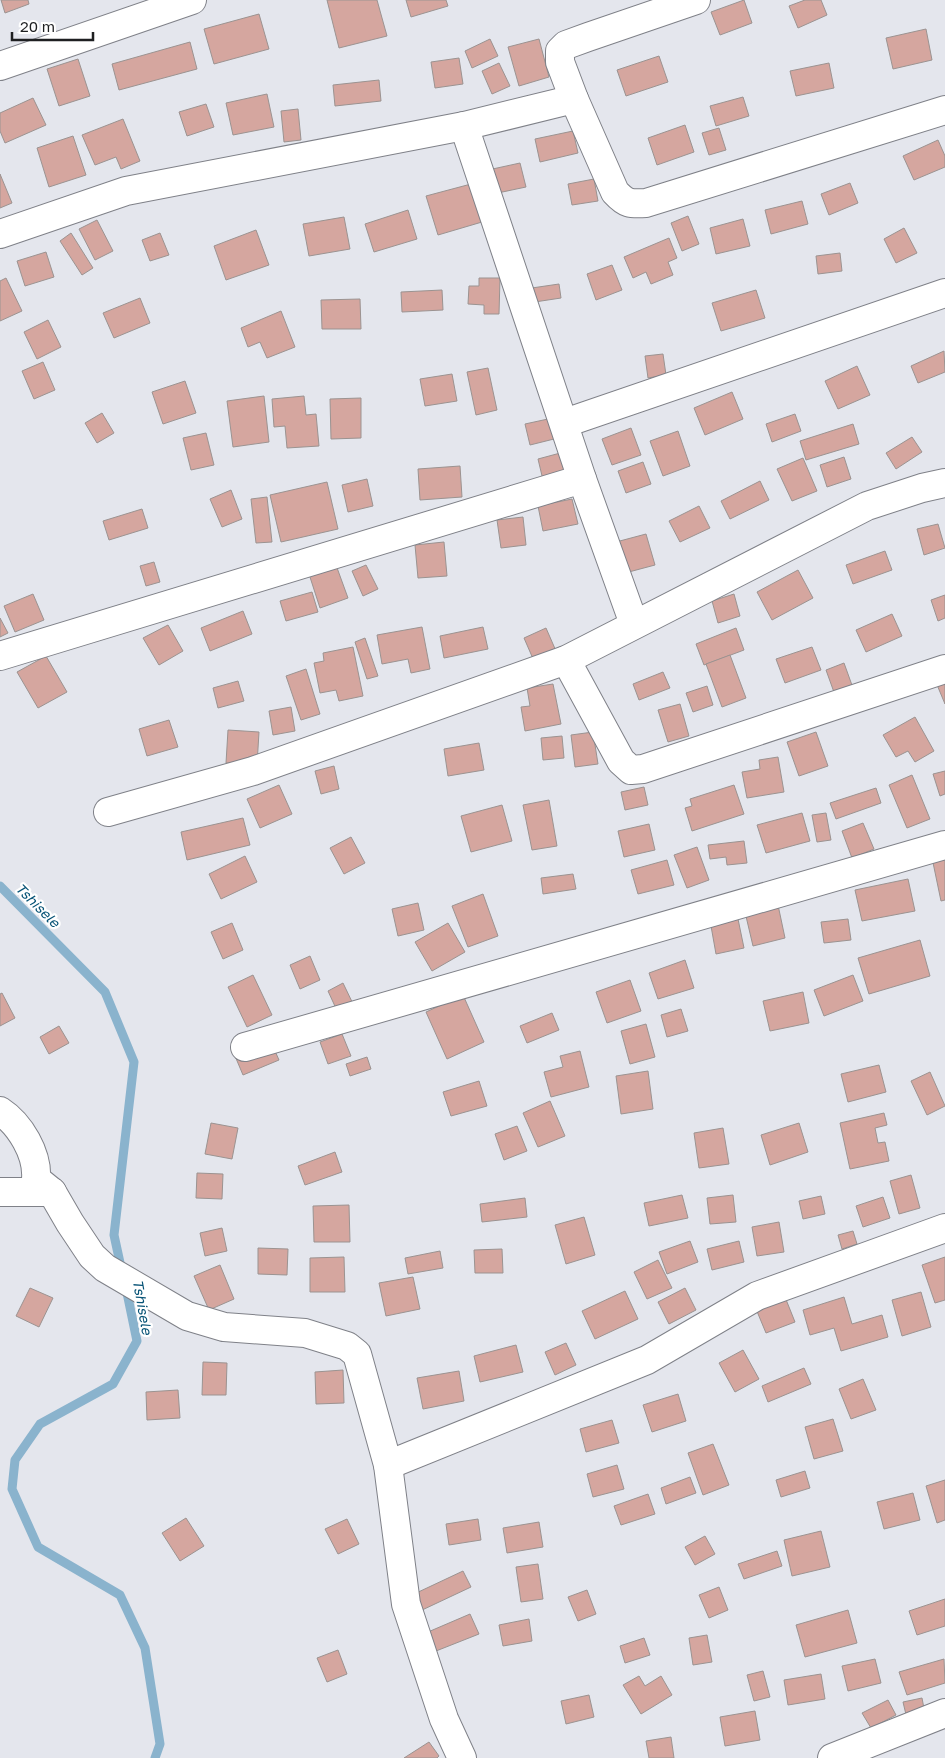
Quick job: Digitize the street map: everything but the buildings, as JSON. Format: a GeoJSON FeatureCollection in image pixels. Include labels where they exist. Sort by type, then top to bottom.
{"type":"FeatureCollection","features":[{"type":"Feature","properties":{"kind":"street"},"geometry":{"type":"LineString","coordinates":[[0,66],[192,0]]}},
{"type":"Feature","properties":{"kind":"street"},"geometry":{"type":"LineString","coordinates":[[696,0],[566,45],[560,50],[560,62],[574,99],[615,192],[620,198],[630,204],[646,203],[945,110]]}},
{"type":"Feature","properties":{"kind":"street"},"geometry":{"type":"LineString","coordinates":[[0,234],[126,191],[464,126],[574,99]]}},
{"type":"Feature","properties":{"kind":"street"},"geometry":{"type":"LineString","coordinates":[[464,126],[565,423],[582,479],[634,624]]}},
{"type":"Feature","properties":{"kind":"street"},"geometry":{"type":"LineString","coordinates":[[565,423],[945,293]]}},
{"type":"Feature","properties":{"kind":"street"},"geometry":{"type":"LineString","coordinates":[[0,656],[582,479]]}},
{"type":"Feature","properties":{"kind":"street"},"geometry":{"type":"LineString","coordinates":[[108,812],[253,771],[566,660],[867,506],[922,488],[945,483]]}},
{"type":"Feature","properties":{"kind":"street"},"geometry":{"type":"LineString","coordinates":[[566,660],[620,761],[631,770],[644,770],[945,669]]}},
{"type":"Feature","properties":{"kind":"street"},"geometry":{"type":"LineString","coordinates":[[245,1047],[945,845]]}},
{"type":"Feature","properties":{"kind":"street"},"geometry":{"type":"LineString","coordinates":[[0,1111],[8,1116],[25,1139],[37,1170],[36,1179],[52,1192],[92,1256],[106,1268],[187,1316],[224,1327],[305,1333],[348,1346],[357,1354],[388,1465],[406,1604],[444,1719],[462,1758]]}},
{"type":"Feature","properties":{"kind":"street"},"geometry":{"type":"LineString","coordinates":[[0,1192],[52,1192]]}},
{"type":"Feature","properties":{"kind":"street"},"geometry":{"type":"LineString","coordinates":[[388,1465],[647,1360],[757,1296],[945,1228]]}},
{"type":"Feature","properties":{"kind":"street"},"geometry":{"type":"LineString","coordinates":[[832,1758],[945,1713]]}},
{"type":"Feature","properties":{"kind":"waterway","name":"Tshisele"},"geometry":{"type":"LineString","coordinates":[[0,886],[105,992],[134,1062],[114,1235],[122,1272]]}},
{"type":"Feature","properties":{"kind":"waterway","name":"Tshisele"},"geometry":{"type":"LineString","coordinates":[[126,1288],[137,1341],[113,1384],[40,1424],[15,1460],[12,1489],[38,1547],[120,1595],[145,1648],[160,1744],[155,1758]]}}]}
